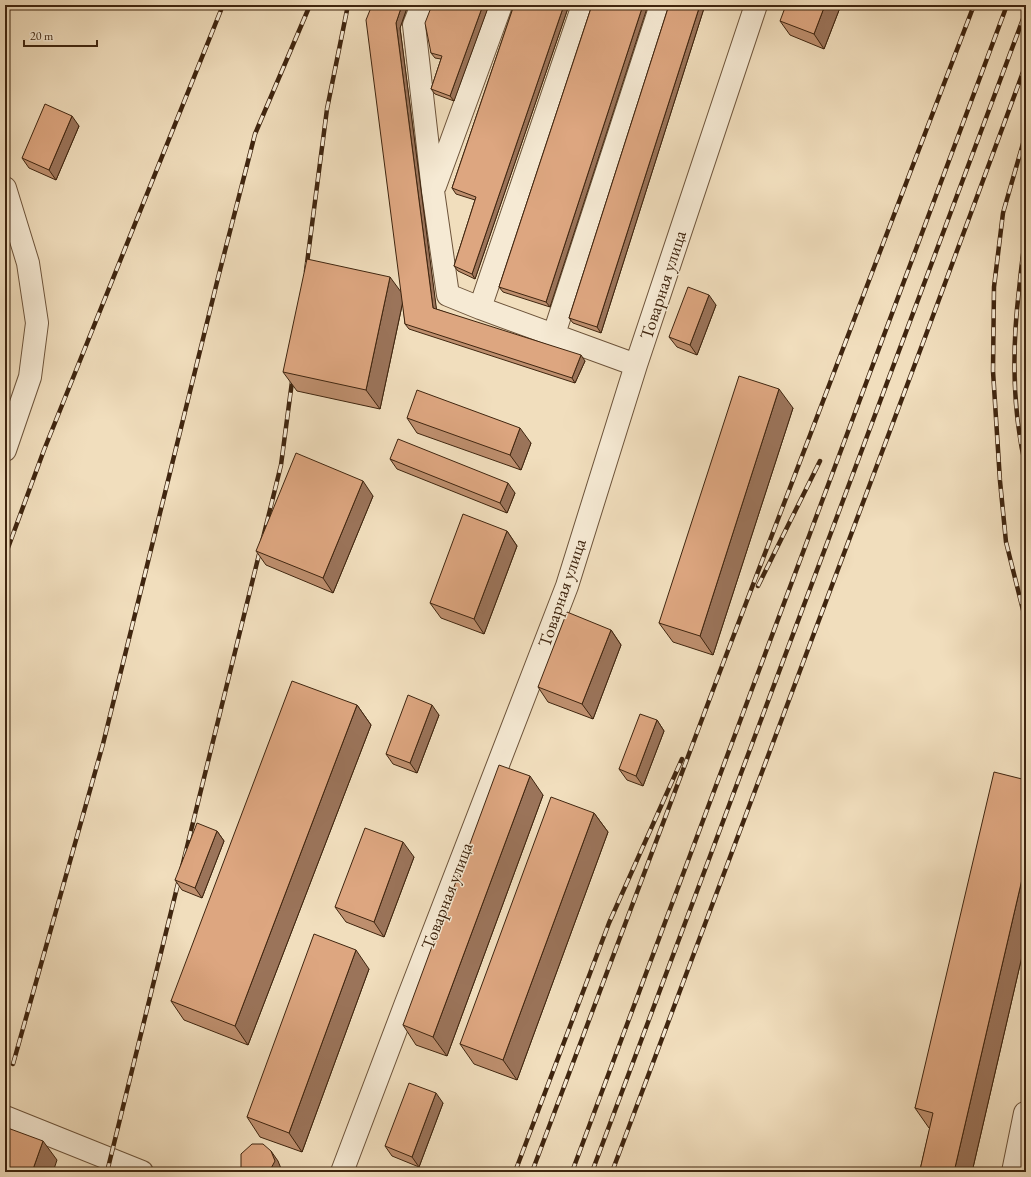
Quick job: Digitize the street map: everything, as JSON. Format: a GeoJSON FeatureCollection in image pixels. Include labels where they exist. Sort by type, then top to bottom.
{"type":"FeatureCollection","features":[{"type":"Feature","properties":{"kind":"street"},"geometry":{"type":"LineString","coordinates":[[422,5],[414,25],[448,295],[636,365]]}},
{"type":"Feature","properties":{"kind":"street"},"geometry":{"type":"LineString","coordinates":[[434,191],[501,5]]}},
{"type":"Feature","properties":{"kind":"street"},"geometry":{"type":"LineString","coordinates":[[480,308],[583,5]]}},
{"type":"Feature","properties":{"kind":"street"},"geometry":{"type":"LineString","coordinates":[[554,334],[661,5]]}},
{"type":"Feature","properties":{"kind":"street","name":"Товарная улица"},"geometry":{"type":"LineString","coordinates":[[342,1172],[566,586],[636,365],[756,5]]}},
{"type":"Feature","properties":{"kind":"street"},"geometry":{"type":"LineString","coordinates":[[5,188],[28,263],[37,323],[30,378],[5,450]]}},
{"type":"Feature","properties":{"kind":"street"},"geometry":{"type":"LineString","coordinates":[[1013,1172],[1026,1112]]}},
{"type":"Feature","properties":{"kind":"street"},"geometry":{"type":"LineString","coordinates":[[5,1117],[142,1172]]}},
{"type":"Feature","properties":{"kind":"building"},"geometry":{"type":"Polygon","coordinates":[[[372,5],[402,5],[396,23],[433,308],[581,355],[572,378],[405,324],[366,20],[372,5]]]}},
{"type":"Feature","properties":{"kind":"building"},"geometry":{"type":"Polygon","coordinates":[[[432,5],[483,5],[450,96],[431,89],[442,56],[431,53],[425,23],[432,5]]]}},
{"type":"Feature","properties":{"kind":"building"},"geometry":{"type":"Polygon","coordinates":[[[514,5],[564,5],[472,274],[454,266],[476,197],[452,188],[514,5]]]}},
{"type":"Feature","properties":{"kind":"building"},"geometry":{"type":"Polygon","coordinates":[[[592,5],[643,5],[546,302],[499,287],[592,5]]]}},
{"type":"Feature","properties":{"kind":"building"},"geometry":{"type":"Polygon","coordinates":[[[669,5],[700,5],[597,327],[569,318],[669,5]]]}},
{"type":"Feature","properties":{"kind":"building"},"geometry":{"type":"Polygon","coordinates":[[[786,5],[825,5],[814,34],[780,21],[786,5]]]}},
{"type":"Feature","properties":{"kind":"building"},"geometry":{"type":"Polygon","coordinates":[[[45,104],[72,116],[49,170],[22,158],[45,104]]]}},
{"type":"Feature","properties":{"kind":"building"},"geometry":{"type":"Polygon","coordinates":[[[307,259],[390,277],[366,390],[283,372],[307,259]]]}},
{"type":"Feature","properties":{"kind":"building"},"geometry":{"type":"Polygon","coordinates":[[[688,287],[709,295],[690,345],[669,337],[688,287]]]}},
{"type":"Feature","properties":{"kind":"building"},"geometry":{"type":"Polygon","coordinates":[[[739,376],[779,389],[700,636],[659,623],[739,376]]]}},
{"type":"Feature","properties":{"kind":"building"},"geometry":{"type":"Polygon","coordinates":[[[417,390],[520,428],[510,455],[407,418],[417,390]]]}},
{"type":"Feature","properties":{"kind":"building"},"geometry":{"type":"Polygon","coordinates":[[[398,439],[508,483],[500,503],[390,459],[398,439]]]}},
{"type":"Feature","properties":{"kind":"building"},"geometry":{"type":"Polygon","coordinates":[[[296,453],[363,481],[323,578],[256,551],[296,453]]]}},
{"type":"Feature","properties":{"kind":"building"},"geometry":{"type":"Polygon","coordinates":[[[463,514],[507,531],[474,619],[430,603],[463,514]]]}},
{"type":"Feature","properties":{"kind":"building"},"geometry":{"type":"Polygon","coordinates":[[[567,612],[611,630],[582,704],[538,687],[567,612]]]}},
{"type":"Feature","properties":{"kind":"building"},"geometry":{"type":"Polygon","coordinates":[[[292,681],[357,705],[235,1026],[171,1001],[292,681]]]}},
{"type":"Feature","properties":{"kind":"building"},"geometry":{"type":"Polygon","coordinates":[[[408,695],[432,705],[410,763],[386,754],[408,695]]]}},
{"type":"Feature","properties":{"kind":"building"},"geometry":{"type":"Polygon","coordinates":[[[640,714],[657,720],[636,776],[619,769],[640,714]]]}},
{"type":"Feature","properties":{"kind":"building"},"geometry":{"type":"Polygon","coordinates":[[[499,765],[530,776],[433,1037],[403,1025],[499,765]]]}},
{"type":"Feature","properties":{"kind":"building"},"geometry":{"type":"Polygon","coordinates":[[[994,772],[1026,780],[1026,862],[954,1172],[930,1172],[920,1170],[933,1113],[915,1108],[994,772]]]}},
{"type":"Feature","properties":{"kind":"building"},"geometry":{"type":"Polygon","coordinates":[[[551,797],[594,813],[503,1060],[460,1044],[551,797]]]}},
{"type":"Feature","properties":{"kind":"building"},"geometry":{"type":"Polygon","coordinates":[[[197,823],[217,831],[195,888],[175,880],[197,823]]]}},
{"type":"Feature","properties":{"kind":"building"},"geometry":{"type":"Polygon","coordinates":[[[365,828],[403,842],[374,922],[335,907],[365,828]]]}},
{"type":"Feature","properties":{"kind":"building"},"geometry":{"type":"Polygon","coordinates":[[[314,934],[356,950],[289,1133],[247,1117],[314,934]]]}},
{"type":"Feature","properties":{"kind":"building"},"geometry":{"type":"Polygon","coordinates":[[[409,1083],[436,1093],[412,1157],[385,1146],[409,1083]]]}},
{"type":"Feature","properties":{"kind":"building"},"geometry":{"type":"Polygon","coordinates":[[[5,1127],[43,1141],[32,1172],[5,1172],[5,1127]]]}},
{"type":"Feature","properties":{"kind":"building"},"geometry":{"type":"Polygon","coordinates":[[[252,1144],[263,1144],[271,1151],[275,1161],[269,1172],[245,1172],[241,1168],[241,1154],[252,1144]]]}},
{"type":"Feature","properties":{"kind":"railway"},"geometry":{"type":"LineString","coordinates":[[5,556],[44,450],[223,5]]}},
{"type":"Feature","properties":{"kind":"railway"},"geometry":{"type":"LineString","coordinates":[[13,1064],[103,744],[255,134],[310,5]]}},
{"type":"Feature","properties":{"kind":"railway"},"geometry":{"type":"LineString","coordinates":[[306,271],[327,109],[348,5]]}},
{"type":"Feature","properties":{"kind":"railway"},"geometry":{"type":"LineString","coordinates":[[532,1172],[719,674],[974,5]]}},
{"type":"Feature","properties":{"kind":"railway"},"geometry":{"type":"LineString","coordinates":[[572,1172],[1007,5]]}},
{"type":"Feature","properties":{"kind":"railway"},"geometry":{"type":"LineString","coordinates":[[592,1172],[1026,11]]}},
{"type":"Feature","properties":{"kind":"railway"},"geometry":{"type":"LineString","coordinates":[[612,1172],[1026,64]]}},
{"type":"Feature","properties":{"kind":"railway"},"geometry":{"type":"LineString","coordinates":[[1026,133],[1003,213],[994,287],[993,371],[1000,481],[1006,542],[1026,622]]}},
{"type":"Feature","properties":{"kind":"railway"},"geometry":{"type":"LineString","coordinates":[[1026,238],[1017,312],[1014,357],[1018,424],[1026,468]]}},
{"type":"Feature","properties":{"kind":"railway"},"geometry":{"type":"LineString","coordinates":[[107,1172],[281,465],[293,374]]}},
{"type":"Feature","properties":{"kind":"railway"},"geometry":{"type":"LineString","coordinates":[[758,586],[820,461]]}},
{"type":"Feature","properties":{"kind":"railway"},"geometry":{"type":"LineString","coordinates":[[515,1172],[609,923],[682,759]]}}]}
